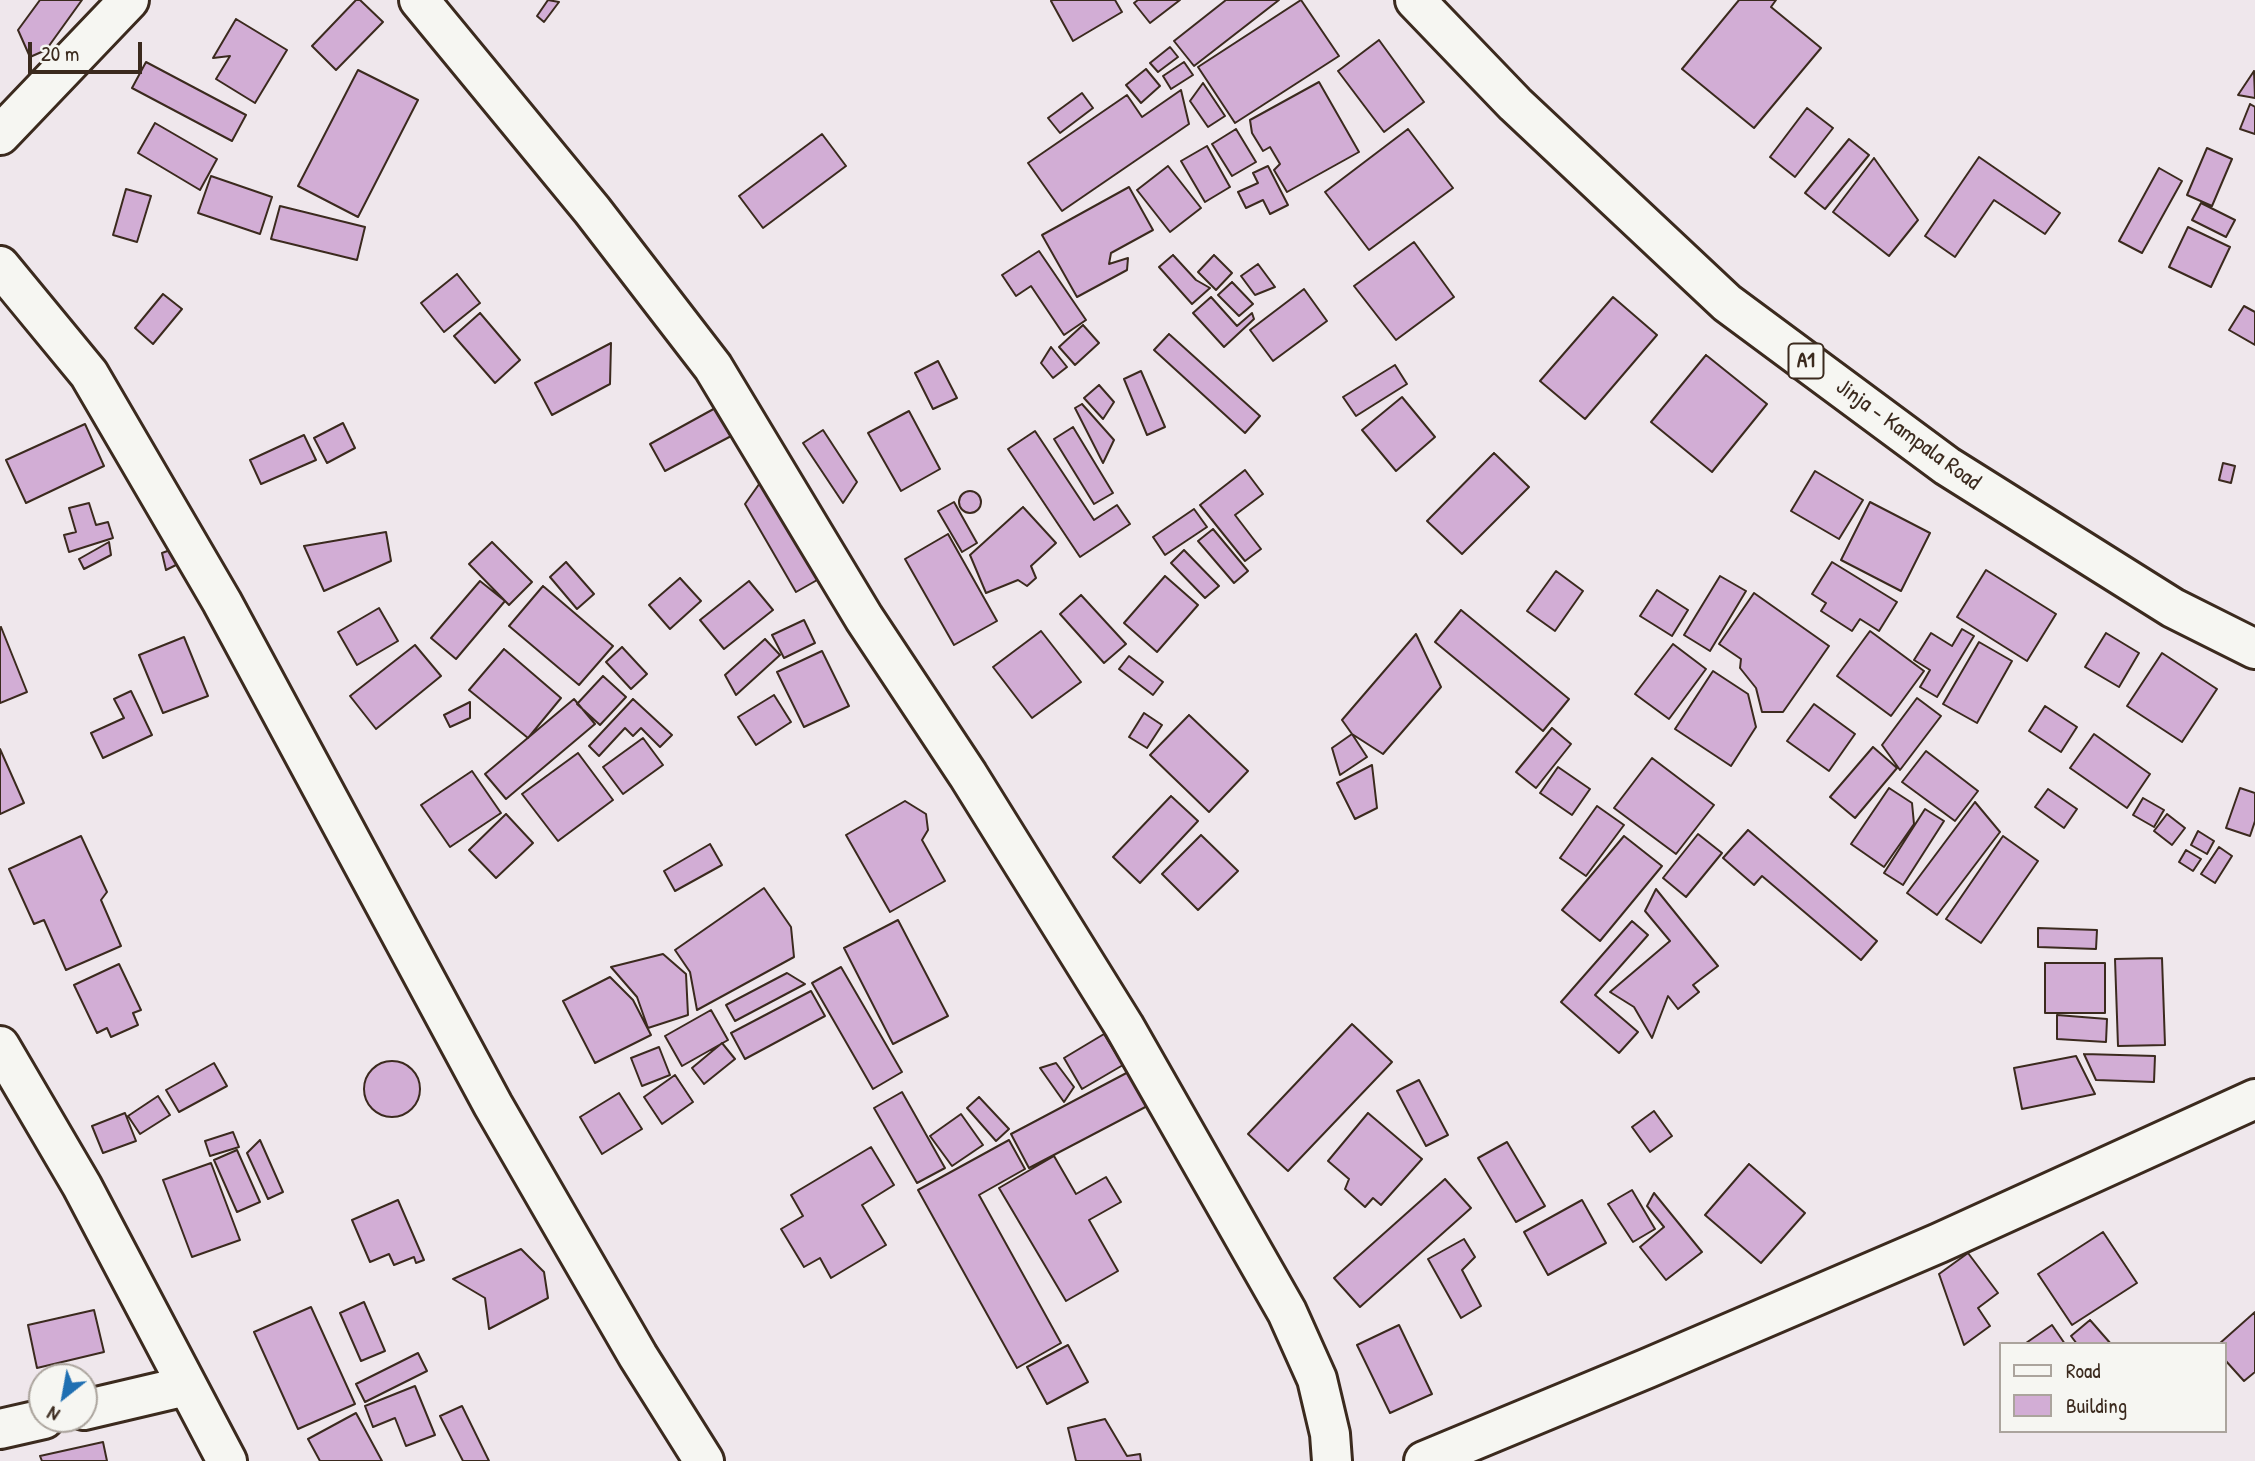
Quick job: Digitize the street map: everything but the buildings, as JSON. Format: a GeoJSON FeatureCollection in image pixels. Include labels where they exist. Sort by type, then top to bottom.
{"type":"FeatureCollection","features":[{"type":"Feature","properties":{"kind":"main road"},"geometry":{"type":"LineString","coordinates":[[0,135],[129,0]]}},
{"type":"Feature","properties":{"kind":"main road"},"geometry":{"type":"LineString","coordinates":[[419,0],[592,209],[713,367],[864,618],[968,775],[1124,1026],[1287,1312],[1317,1379],[1330,1434],[1332,1461]]}},
{"type":"Feature","properties":{"kind":"main road","name":"Jinja - Kampala Road"},"geometry":{"type":"LineString","coordinates":[[1415,0],[1515,104],[1727,303],[1947,466],[2173,608],[2255,649]]}},
{"type":"Feature","properties":{"kind":"main road"},"geometry":{"type":"LineString","coordinates":[[0,266],[89,374],[222,602],[500,1117],[638,1356],[704,1461]]}},
{"type":"Feature","properties":{"kind":"main road"},"geometry":{"type":"LineString","coordinates":[[1,1051],[82,1186],[227,1461]]}},
{"type":"Feature","properties":{"kind":"main road"},"geometry":{"type":"LineString","coordinates":[[1424,1461],[1939,1243],[2255,1099]]}},
{"type":"Feature","properties":{"kind":"main road"},"geometry":{"type":"LineString","coordinates":[[98,1407],[186,1386]]}},
{"type":"Feature","properties":{"kind":"main road"},"geometry":{"type":"LineString","coordinates":[[0,1429],[28,1423]]}}]}
